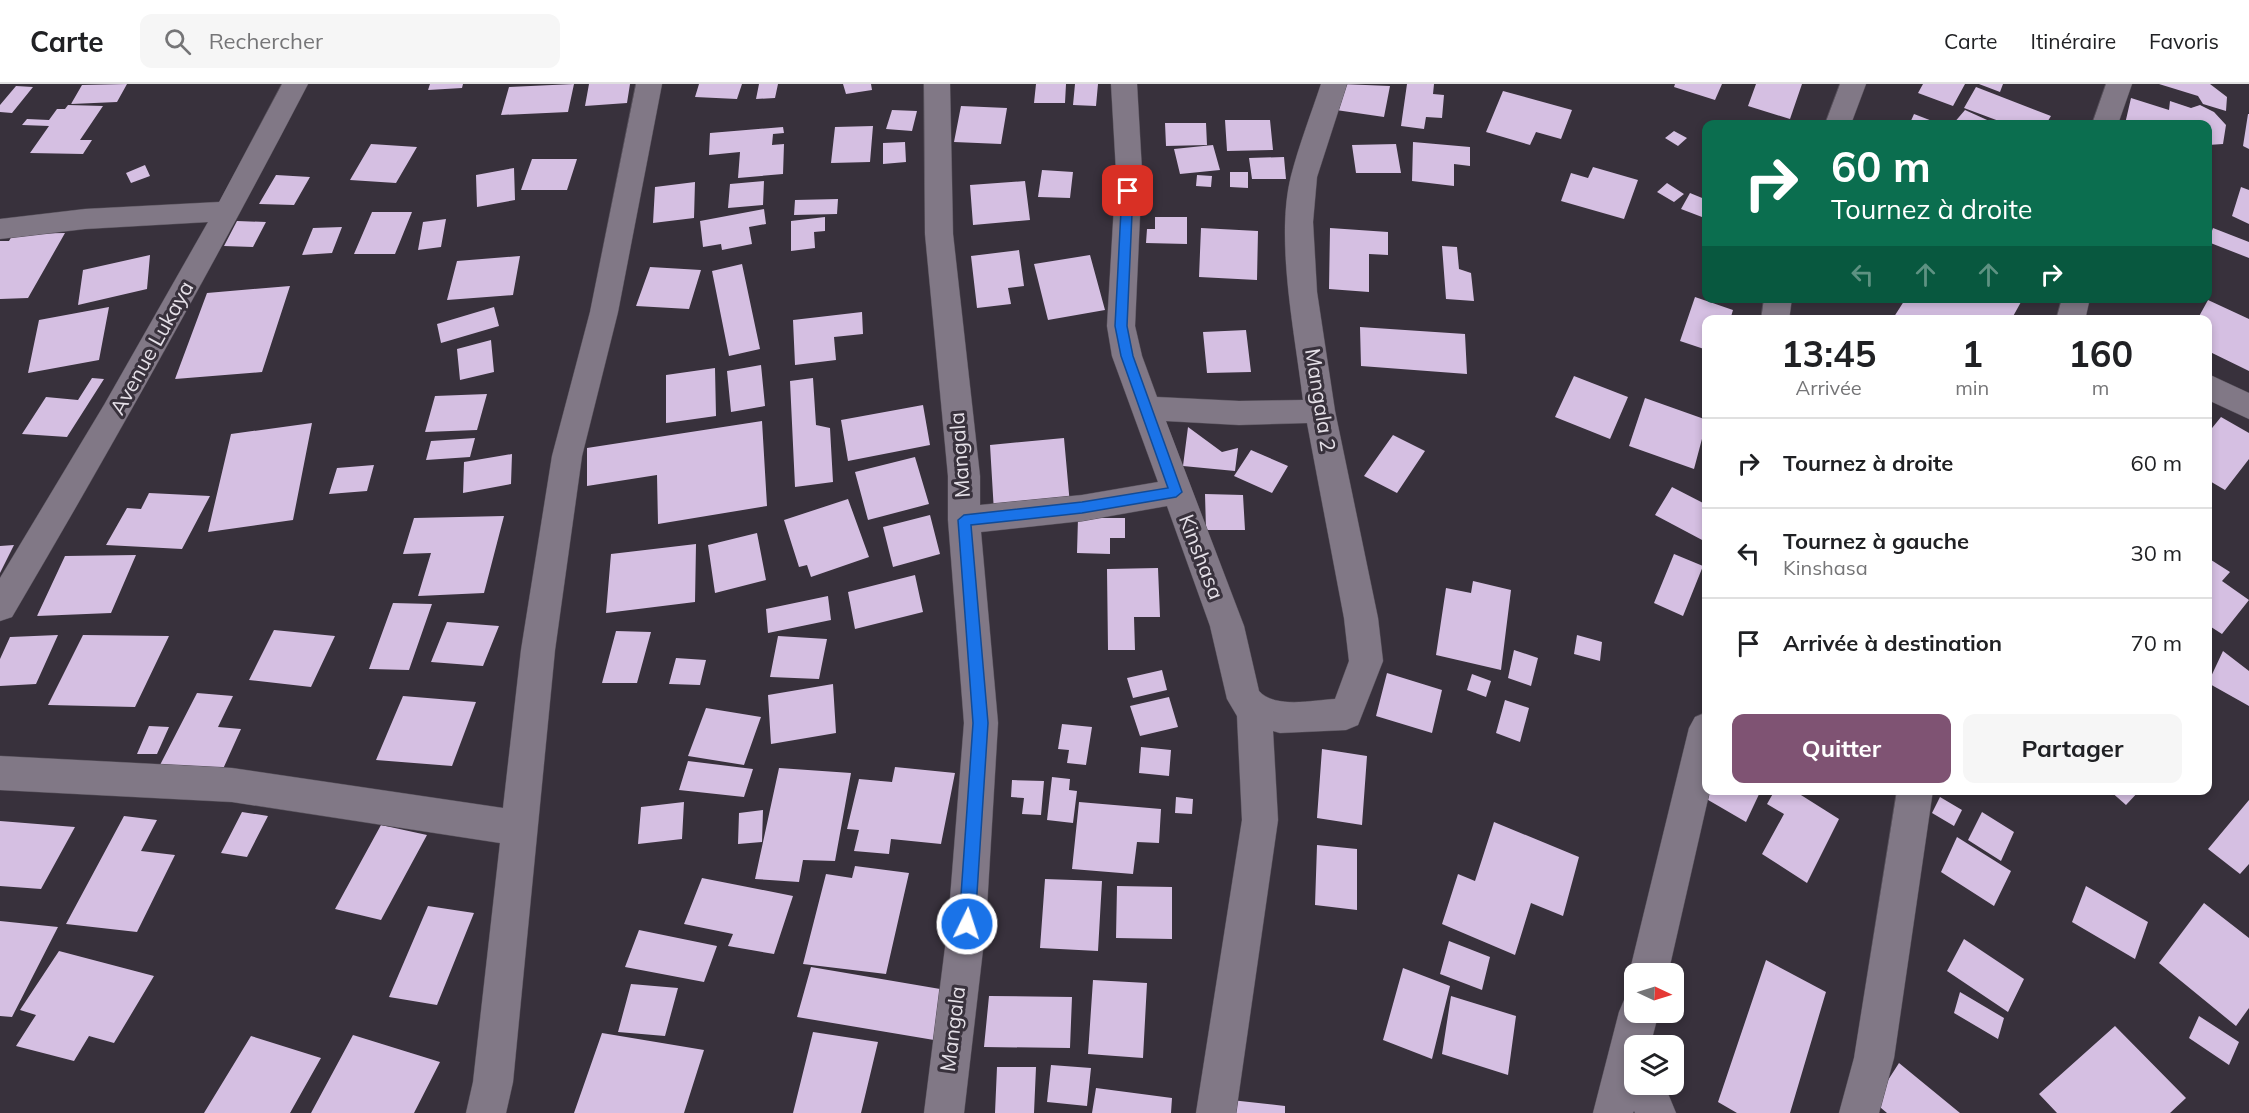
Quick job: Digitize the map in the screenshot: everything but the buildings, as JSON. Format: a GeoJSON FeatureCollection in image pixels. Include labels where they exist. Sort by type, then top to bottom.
{"type":"FeatureCollection","features":[{"type":"Feature","properties":{"kind":"street","name":"Avenue Lukaya"},"geometry":{"type":"LineString","coordinates":[[0,608],[161,334],[295,84]]}},
{"type":"Feature","properties":{"kind":"street"},"geometry":{"type":"LineString","coordinates":[[486,1113],[493,1082],[538,650],[567,456],[604,312],[649,84]]}},
{"type":"Feature","properties":{"kind":"street","name":"Mangala"},"geometry":{"type":"LineString","coordinates":[[936,84],[939,234],[964,476],[964,520],[981,723],[967,924],[944,1113]]}},
{"type":"Feature","properties":{"kind":"street","name":"Kinshasa"},"geometry":{"type":"LineString","coordinates":[[1125,84],[1129,171],[1121,326],[1127,356],[1227,626],[1244,699],[1254,710]]}},
{"type":"Feature","properties":{"kind":"street","name":"Mangala 2"},"geometry":{"type":"LineString","coordinates":[[1254,710],[1280,717],[1346,714],[1366,661],[1361,618],[1320,411],[1303,292],[1299,222],[1304,177],[1334,84]]}},
{"type":"Feature","properties":{"kind":"street"},"geometry":{"type":"LineString","coordinates":[[1840,120],[1853,84]]}},
{"type":"Feature","properties":{"kind":"street"},"geometry":{"type":"LineString","coordinates":[[2106,120],[2119,84]]}},
{"type":"Feature","properties":{"kind":"street"},"geometry":{"type":"LineString","coordinates":[[0,229],[85,219],[228,211]]}},
{"type":"Feature","properties":{"kind":"street"},"geometry":{"type":"LineString","coordinates":[[2212,388],[2249,407]]}},
{"type":"Feature","properties":{"kind":"street"},"geometry":{"type":"LineString","coordinates":[[1146,408],[1239,413],[1320,411]]}},
{"type":"Feature","properties":{"kind":"street"},"geometry":{"type":"LineString","coordinates":[[964,520],[1082,508],[1176,492]]}},
{"type":"Feature","properties":{"kind":"street"},"geometry":{"type":"LineString","coordinates":[[1216,1113],[1260,820],[1254,710]]}},
{"type":"Feature","properties":{"kind":"street"},"geometry":{"type":"LineString","coordinates":[[1651,963],[1702,749]]}},
{"type":"Feature","properties":{"kind":"street"},"geometry":{"type":"LineString","coordinates":[[0,772],[232,785],[519,828]]}},
{"type":"Feature","properties":{"kind":"street"},"geometry":{"type":"LineString","coordinates":[[1859,1113],[1874,1058],[1914,795]]}},
{"type":"Feature","properties":{"kind":"street"},"geometry":{"type":"LineString","coordinates":[[1613,1113],[1624,1091]]}},
{"type":"Feature","properties":{"kind":"street"},"geometry":{"type":"LineString","coordinates":[[1648,1095],[1656,1113]]}},
{"type":"Feature","properties":{"kind":"route"},"geometry":{"type":"LineString","coordinates":[[967,924],[981,723],[964,520],[1082,508],[1176,492],[1127,356],[1121,326],[1128,191]]}}]}
